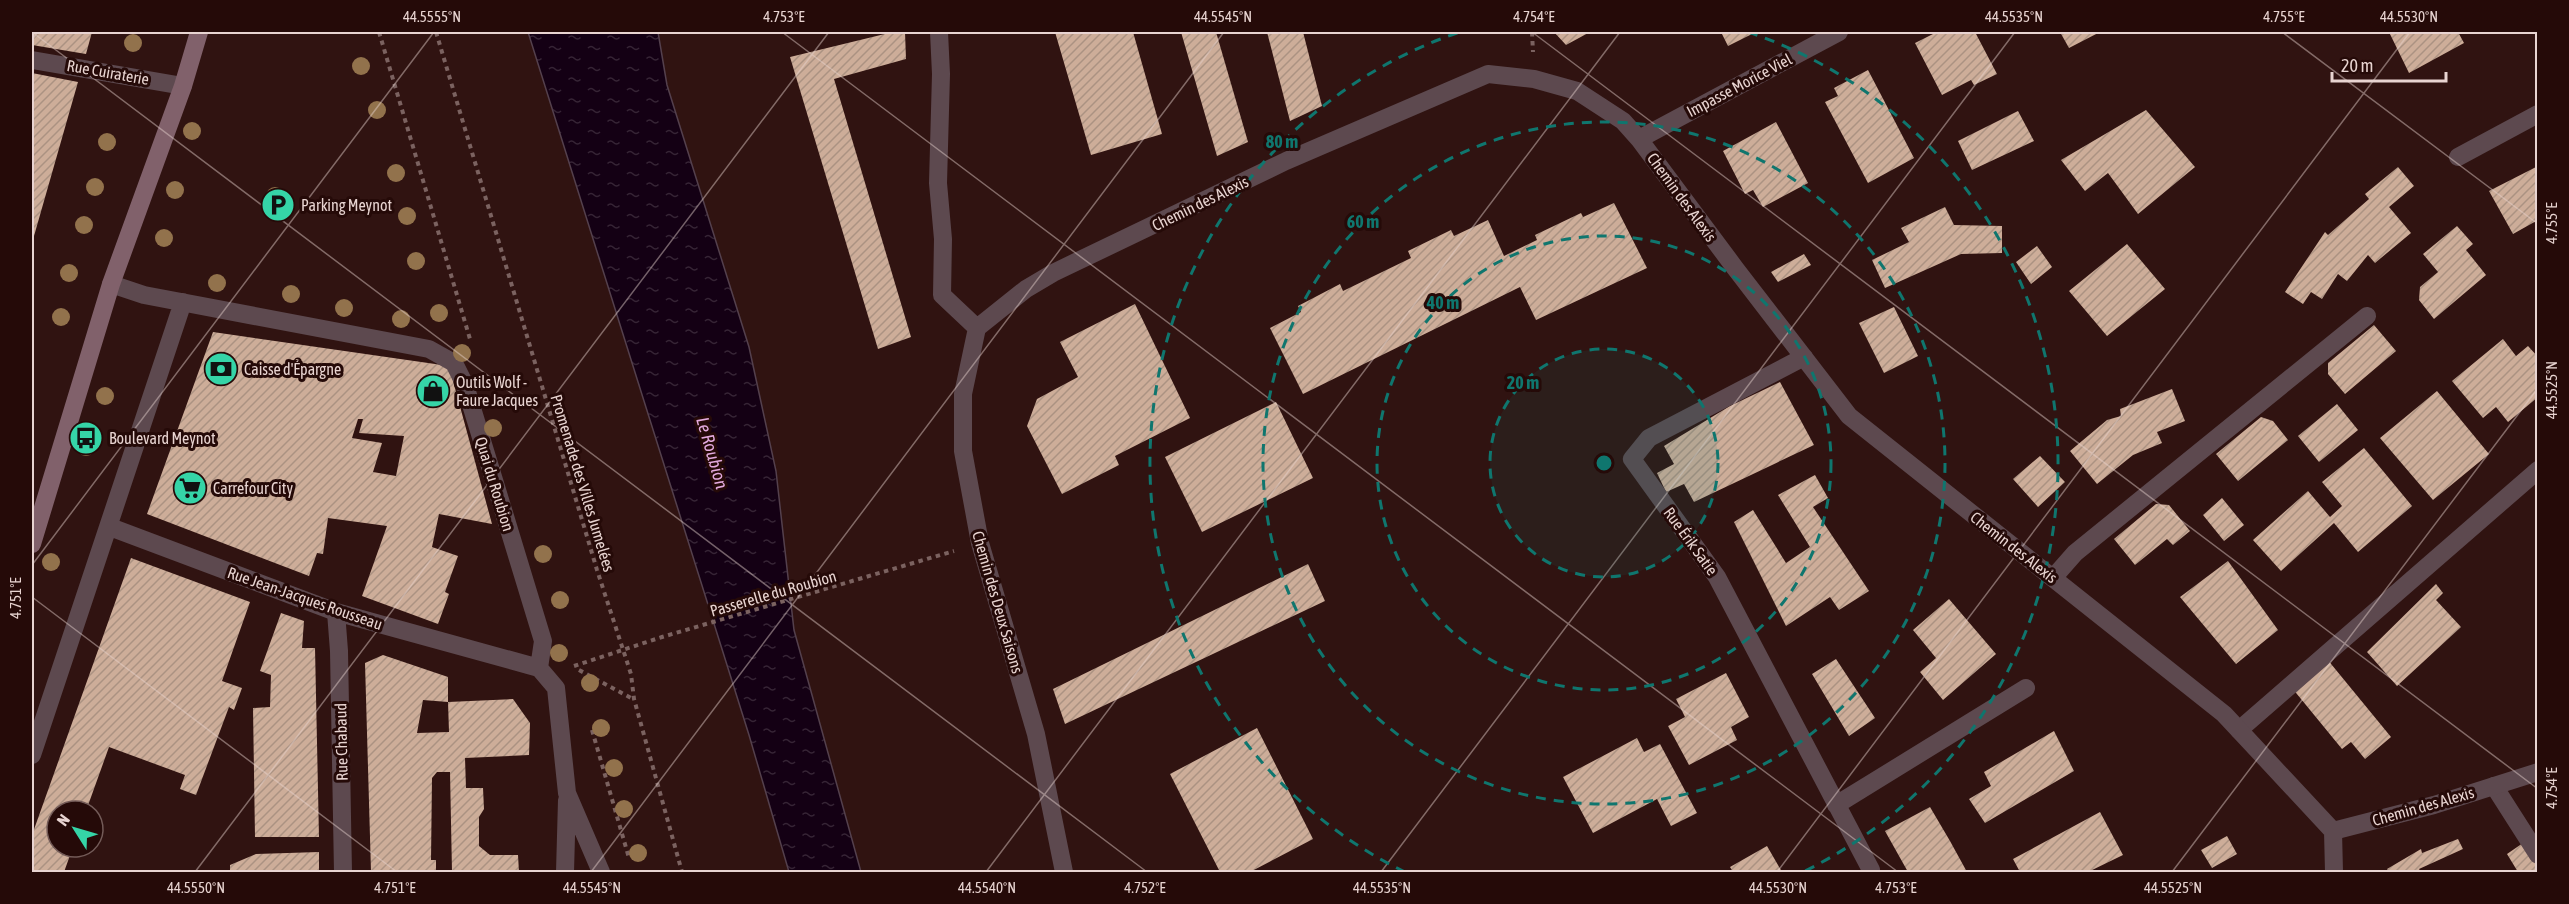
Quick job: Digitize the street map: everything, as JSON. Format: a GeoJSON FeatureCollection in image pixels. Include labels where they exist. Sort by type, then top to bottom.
{"type":"FeatureCollection","features":[{"type":"Feature","properties":{"kind":"main road"},"geometry":{"type":"LineString","coordinates":[[32,544],[37,513],[111,284],[183,86],[199,32]]}},
{"type":"Feature","properties":{"kind":"street"},"geometry":{"type":"LineString","coordinates":[[939,32],[941,74],[938,183],[943,239],[942,294],[977,328]]}},
{"type":"Feature","properties":{"kind":"street","name":"Impasse Morice Viel"},"geometry":{"type":"LineString","coordinates":[[1639,138],[1839,32]]}},
{"type":"Feature","properties":{"kind":"street","name":"Rue Cuiraterie"},"geometry":{"type":"LineString","coordinates":[[32,60],[183,86]]}},
{"type":"Feature","properties":{"kind":"street","name":"Chemin des Alexis"},"geometry":{"type":"LineString","coordinates":[[977,328],[1026,288],[1053,273],[1286,161],[1488,74],[1534,79],[1577,91],[1623,121],[1639,138],[1849,416],[2224,714],[2333,831],[2434,805],[2538,772]]}},
{"type":"Feature","properties":{"kind":"street"},"geometry":{"type":"LineString","coordinates":[[2458,157],[2538,114]]}},
{"type":"Feature","properties":{"kind":"street","name":"Quai du Roubion"},"geometry":{"type":"LineString","coordinates":[[111,284],[144,295],[429,349],[454,363],[465,385],[543,641],[539,668]]}},
{"type":"Feature","properties":{"kind":"street"},"geometry":{"type":"LineString","coordinates":[[32,755],[110,527],[183,302]]}},
{"type":"Feature","properties":{"kind":"street"},"geometry":{"type":"LineString","coordinates":[[2053,578],[2075,553],[2367,316]]}},
{"type":"Feature","properties":{"kind":"street","name":"Chemin des Deux Saisons"},"geometry":{"type":"LineString","coordinates":[[977,328],[963,394],[963,451],[980,543],[1036,735],[1064,873]]}},
{"type":"Feature","properties":{"kind":"street","name":"Rue Érik Satie"},"geometry":{"type":"LineString","coordinates":[[1804,357],[1649,438],[1632,459],[1717,577],[1871,870]]}},
{"type":"Feature","properties":{"kind":"street"},"geometry":{"type":"LineString","coordinates":[[2239,730],[2538,470]]}},
{"type":"Feature","properties":{"kind":"street","name":"Rue Jean-Jacques Rousseau"},"geometry":{"type":"LineString","coordinates":[[110,527],[336,612],[539,668]]}},
{"type":"Feature","properties":{"kind":"street","name":"Rue Chabaud"},"geometry":{"type":"LineString","coordinates":[[336,612],[343,873]]}},
{"type":"Feature","properties":{"kind":"street"},"geometry":{"type":"LineString","coordinates":[[539,668],[556,688],[567,793],[565,873]]}},
{"type":"Feature","properties":{"kind":"street"},"geometry":{"type":"LineString","coordinates":[[1836,805],[2026,688]]}},
{"type":"Feature","properties":{"kind":"street"},"geometry":{"type":"LineString","coordinates":[[2494,786],[2538,855]]}},
{"type":"Feature","properties":{"kind":"street"},"geometry":{"type":"LineString","coordinates":[[567,793],[601,873]]}},
{"type":"Feature","properties":{"kind":"street"},"geometry":{"type":"LineString","coordinates":[[2333,831],[2334,873]]}},
{"type":"Feature","properties":{"kind":"path"},"geometry":{"type":"LineString","coordinates":[[379,32],[472,347]]}},
{"type":"Feature","properties":{"kind":"path","name":"Promenade des Villes Jumelées"},"geometry":{"type":"LineString","coordinates":[[436,32],[597,570],[631,674],[634,699],[682,873]]}},
{"type":"Feature","properties":{"kind":"path","name":"Passerelle du Roubion"},"geometry":{"type":"LineString","coordinates":[[573,667],[662,637],[869,578],[980,543]]}},
{"type":"Feature","properties":{"kind":"path"},"geometry":{"type":"LineString","coordinates":[[573,667],[634,699]]}},
{"type":"Feature","properties":{"kind":"path"},"geometry":{"type":"LineString","coordinates":[[573,667],[577,678]]}},
{"type":"Feature","properties":{"kind":"path"},"geometry":{"type":"LineString","coordinates":[[590,724],[630,861]]}},
{"type":"Feature","properties":{"kind":"water","name":"Le Roubion"},"geometry":{"type":"Polygon","coordinates":[[[528,32],[658,32],[667,85],[749,347],[776,471],[794,630],[861,872],[789,872],[749,735],[528,32]]]}},
{"type":"Feature","properties":{"kind":"building"},"geometry":{"type":"Polygon","coordinates":[[[32,32],[92,32],[86,54],[32,45],[32,32]]]}},
{"type":"Feature","properties":{"kind":"building"},"geometry":{"type":"Polygon","coordinates":[[[893,32],[905,32],[906,59],[834,79],[911,337],[878,349],[790,57],[893,32]]]}},
{"type":"Feature","properties":{"kind":"building"},"geometry":{"type":"Polygon","coordinates":[[[1055,32],[1133,32],[1162,134],[1091,155],[1055,32]]]}},
{"type":"Feature","properties":{"kind":"building"},"geometry":{"type":"Polygon","coordinates":[[[1181,32],[1216,32],[1248,142],[1217,156],[1181,32]]]}},
{"type":"Feature","properties":{"kind":"building"},"geometry":{"type":"Polygon","coordinates":[[[1267,32],[1303,32],[1322,106],[1290,121],[1267,32]]]}},
{"type":"Feature","properties":{"kind":"building"},"geometry":{"type":"Polygon","coordinates":[[[1554,32],[1590,32],[1566,45],[1554,32]]]}},
{"type":"Feature","properties":{"kind":"building"},"geometry":{"type":"Polygon","coordinates":[[[1721,32],[1756,32],[1728,46],[1721,32]]]}},
{"type":"Feature","properties":{"kind":"building"},"geometry":{"type":"Polygon","coordinates":[[[1937,32],[1975,32],[1997,74],[1974,85],[1971,80],[1942,95],[1915,43],[1937,32]]]}},
{"type":"Feature","properties":{"kind":"building"},"geometry":{"type":"Polygon","coordinates":[[[2060,32],[2100,32],[2069,48],[2060,32]]]}},
{"type":"Feature","properties":{"kind":"building"},"geometry":{"type":"Polygon","coordinates":[[[2389,32],[2458,32],[2464,43],[2409,73],[2389,32]]]}},
{"type":"Feature","properties":{"kind":"building"},"geometry":{"type":"Polygon","coordinates":[[[1868,70],[1914,158],[1868,183],[1825,102],[1838,96],[1834,88],[1868,70]]]}},
{"type":"Feature","properties":{"kind":"building"},"geometry":{"type":"Polygon","coordinates":[[[32,73],[78,82],[32,243],[32,73]]]}},
{"type":"Feature","properties":{"kind":"building"},"geometry":{"type":"Polygon","coordinates":[[[2146,110],[2195,167],[2138,214],[2108,173],[2085,191],[2061,160],[2146,110]]]}},
{"type":"Feature","properties":{"kind":"building"},"geometry":{"type":"Polygon","coordinates":[[[2018,111],[2034,141],[1972,170],[1958,141],[2018,111]]]}},
{"type":"Feature","properties":{"kind":"building"},"geometry":{"type":"Polygon","coordinates":[[[1776,122],[1808,183],[1763,207],[1753,190],[1745,194],[1723,151],[1776,122]]]}},
{"type":"Feature","properties":{"kind":"building"},"geometry":{"type":"Polygon","coordinates":[[[2538,166],[2538,220],[2513,234],[2489,191],[2538,166]]]}},
{"type":"Feature","properties":{"kind":"building"},"geometry":{"type":"Polygon","coordinates":[[[2398,167],[2414,186],[2389,207],[2411,233],[2375,263],[2368,255],[2347,281],[2338,274],[2322,299],[2311,292],[2303,304],[2285,292],[2325,232],[2328,235],[2369,199],[2365,194],[2398,167]]]}},
{"type":"Feature","properties":{"kind":"building"},"geometry":{"type":"Polygon","coordinates":[[[1614,203],[1647,268],[1536,320],[1520,287],[1303,394],[1270,328],[1301,312],[1298,306],[1340,284],[1343,291],[1411,258],[1408,251],[1451,230],[1454,236],[1488,220],[1504,256],[1537,240],[1535,235],[1581,213],[1583,217],[1614,203]]]}},
{"type":"Feature","properties":{"kind":"building"},"geometry":{"type":"Polygon","coordinates":[[[1945,207],[1954,225],[2002,226],[2002,253],[1961,254],[1885,288],[1872,260],[1909,242],[1901,228],[1945,207]]]}},
{"type":"Feature","properties":{"kind":"building"},"geometry":{"type":"Polygon","coordinates":[[[2457,226],[2473,244],[2466,250],[2486,275],[2434,319],[2419,300],[2420,287],[2438,272],[2423,254],[2457,226]]]}},
{"type":"Feature","properties":{"kind":"building"},"geometry":{"type":"Polygon","coordinates":[[[2127,244],[2165,289],[2107,336],[2069,291],[2127,244]]]}},
{"type":"Feature","properties":{"kind":"building"},"geometry":{"type":"Polygon","coordinates":[[[2037,246],[2052,267],[2031,284],[2016,262],[2037,246]]]}},
{"type":"Feature","properties":{"kind":"building"},"geometry":{"type":"Polygon","coordinates":[[[1804,254],[1811,265],[1778,282],[1771,272],[1804,254]]]}},
{"type":"Feature","properties":{"kind":"building"},"geometry":{"type":"Polygon","coordinates":[[[1135,304],[1190,418],[1115,456],[1119,465],[1062,494],[1027,426],[1037,399],[1078,377],[1060,342],[1135,304]]]}},
{"type":"Feature","properties":{"kind":"building"},"geometry":{"type":"Polygon","coordinates":[[[1894,307],[1918,356],[1884,373],[1859,323],[1894,307]]]}},
{"type":"Feature","properties":{"kind":"building"},"geometry":{"type":"Polygon","coordinates":[[[2374,325],[2396,351],[2345,394],[2328,374],[2328,363],[2374,325]]]}},
{"type":"Feature","properties":{"kind":"building"},"geometry":{"type":"Polygon","coordinates":[[[213,332],[449,366],[492,524],[439,514],[432,547],[458,556],[445,592],[449,594],[438,624],[362,596],[387,526],[328,518],[323,554],[317,553],[309,576],[147,514],[213,332]],[[358,419],[352,438],[382,443],[373,472],[396,476],[404,436],[359,433],[363,419],[358,419]]]}},
{"type":"Feature","properties":{"kind":"building"},"geometry":{"type":"Polygon","coordinates":[[[2503,339],[2516,356],[2528,346],[2538,357],[2538,397],[2508,422],[2496,407],[2483,418],[2452,381],[2503,339]]]}},
{"type":"Feature","properties":{"kind":"building"},"geometry":{"type":"Polygon","coordinates":[[[1780,382],[1814,445],[1694,502],[1684,484],[1666,492],[1657,473],[1674,464],[1664,446],[1730,406],[1780,382]]]}},
{"type":"Feature","properties":{"kind":"building"},"geometry":{"type":"Polygon","coordinates":[[[2172,389],[2185,421],[2157,432],[2162,443],[2133,455],[2097,484],[2070,451],[2107,420],[2121,416],[2120,409],[2172,389]]]}},
{"type":"Feature","properties":{"kind":"building"},"geometry":{"type":"Polygon","coordinates":[[[2437,391],[2489,454],[2433,500],[2380,438],[2437,391]]]}},
{"type":"Feature","properties":{"kind":"building"},"geometry":{"type":"Polygon","coordinates":[[[1276,402],[1313,478],[1202,532],[1165,457],[1276,402]]]}},
{"type":"Feature","properties":{"kind":"building"},"geometry":{"type":"Polygon","coordinates":[[[2337,404],[2358,430],[2319,462],[2298,436],[2337,404]]]}},
{"type":"Feature","properties":{"kind":"building"},"geometry":{"type":"Polygon","coordinates":[[[2261,417],[2273,421],[2288,440],[2238,481],[2216,454],[2261,417]]]}},
{"type":"Feature","properties":{"kind":"building"},"geometry":{"type":"Polygon","coordinates":[[[2364,448],[2412,506],[2358,552],[2334,523],[2281,571],[2253,540],[2308,491],[2330,517],[2342,506],[2322,482],[2364,448]]]}},
{"type":"Feature","properties":{"kind":"building"},"geometry":{"type":"Polygon","coordinates":[[[2040,456],[2065,482],[2038,507],[2013,479],[2040,456]]]}},
{"type":"Feature","properties":{"kind":"building"},"geometry":{"type":"Polygon","coordinates":[[[1815,475],[1828,498],[1813,507],[1869,591],[1839,610],[1830,597],[1786,626],[1734,522],[1753,510],[1786,563],[1810,547],[1778,495],[1815,475]]]}},
{"type":"Feature","properties":{"kind":"building"},"geometry":{"type":"Polygon","coordinates":[[[2222,498],[2244,525],[2224,541],[2203,515],[2222,498]]]}},
{"type":"Feature","properties":{"kind":"building"},"geometry":{"type":"Polygon","coordinates":[[[2156,504],[2169,505],[2190,531],[2173,545],[2167,539],[2135,565],[2114,539],[2156,504]]]}},
{"type":"Feature","properties":{"kind":"building"},"geometry":{"type":"Polygon","coordinates":[[[131,558],[250,602],[222,681],[242,688],[234,710],[229,707],[196,795],[180,789],[185,775],[109,747],[90,799],[45,799],[45,859],[69,859],[64,872],[32,872],[32,835],[131,558]]]}},
{"type":"Feature","properties":{"kind":"building"},"geometry":{"type":"Polygon","coordinates":[[[2228,561],[2278,630],[2236,664],[2180,597],[2228,561]]]}},
{"type":"Feature","properties":{"kind":"building"},"geometry":{"type":"Polygon","coordinates":[[[1308,564],[1325,601],[1065,724],[1053,689],[1308,564]]]}},
{"type":"Feature","properties":{"kind":"building"},"geometry":{"type":"Polygon","coordinates":[[[2436,584],[2443,593],[2436,600],[2461,627],[2397,686],[2367,652],[2436,584]]]}},
{"type":"Feature","properties":{"kind":"building"},"geometry":{"type":"Polygon","coordinates":[[[1949,599],[1996,654],[1943,700],[1920,672],[1936,658],[1913,630],[1949,599]]]}},
{"type":"Feature","properties":{"kind":"building"},"geometry":{"type":"Polygon","coordinates":[[[281,613],[304,621],[302,648],[315,648],[319,837],[255,837],[253,708],[270,707],[271,675],[260,671],[281,613]]]}},
{"type":"Feature","properties":{"kind":"building"},"geometry":{"type":"Polygon","coordinates":[[[383,655],[448,677],[448,702],[513,699],[530,723],[529,755],[465,758],[466,788],[483,788],[484,809],[479,817],[479,846],[490,855],[518,855],[519,872],[452,872],[450,772],[437,772],[432,778],[431,860],[436,860],[436,872],[371,872],[365,663],[383,655]],[[423,700],[417,733],[449,732],[448,702],[423,700]]]}},
{"type":"Feature","properties":{"kind":"building"},"geometry":{"type":"Polygon","coordinates":[[[1836,659],[1875,718],[1849,736],[1812,674],[1836,659]]]}},
{"type":"Feature","properties":{"kind":"building"},"geometry":{"type":"Polygon","coordinates":[[[2327,659],[2391,737],[2365,759],[2351,742],[2342,749],[2292,688],[2327,659]]]}},
{"type":"Feature","properties":{"kind":"building"},"geometry":{"type":"Polygon","coordinates":[[[1726,673],[1749,717],[1731,727],[1737,740],[1689,765],[1668,726],[1685,717],[1676,699],[1726,673]]]}},
{"type":"Feature","properties":{"kind":"building"},"geometry":{"type":"Polygon","coordinates":[[[1257,728],[1313,839],[1250,872],[1220,872],[1170,774],[1257,728]]]}},
{"type":"Feature","properties":{"kind":"building"},"geometry":{"type":"Polygon","coordinates":[[[2054,731],[2074,771],[1985,823],[1969,799],[1991,786],[1984,772],[2054,731]]]}},
{"type":"Feature","properties":{"kind":"building"},"geometry":{"type":"Polygon","coordinates":[[[1637,738],[1644,752],[1660,744],[1697,813],[1671,826],[1657,799],[1593,833],[1563,777],[1637,738]]]}},
{"type":"Feature","properties":{"kind":"building"},"geometry":{"type":"Polygon","coordinates":[[[1930,807],[1967,872],[1908,872],[1885,831],[1930,807]]]}},
{"type":"Feature","properties":{"kind":"building"},"geometry":{"type":"Polygon","coordinates":[[[2100,812],[2123,855],[2088,872],[2020,872],[2013,859],[2100,812]]]}},
{"type":"Feature","properties":{"kind":"building"},"geometry":{"type":"Polygon","coordinates":[[[2227,836],[2237,854],[2212,868],[2201,850],[2227,836]]]}},
{"type":"Feature","properties":{"kind":"building"},"geometry":{"type":"Polygon","coordinates":[[[2458,839],[2463,849],[2419,869],[2421,872],[2389,872],[2387,869],[2421,849],[2422,853],[2458,839]]]}},
{"type":"Feature","properties":{"kind":"building"},"geometry":{"type":"Polygon","coordinates":[[[2523,843],[2538,866],[2538,872],[2518,872],[2507,854],[2523,843]]]}},
{"type":"Feature","properties":{"kind":"building"},"geometry":{"type":"Polygon","coordinates":[[[1767,846],[1782,872],[1733,872],[1730,867],[1767,846]]]}},
{"type":"Feature","properties":{"kind":"building"},"geometry":{"type":"Polygon","coordinates":[[[319,852],[319,872],[230,872],[230,865],[256,854],[319,852]]]}},
{"type":"Feature","properties":{"kind":"place","name":"Parking Meynot"},"geometry":{"type":"Point","coordinates":[278,205]}},
{"type":"Feature","properties":{"kind":"place","name":"Caisse d'Épargne"},"geometry":{"type":"Point","coordinates":[221,369]}},
{"type":"Feature","properties":{"kind":"place","name":"Outils Wolf - Faure Jacques"},"geometry":{"type":"Point","coordinates":[433,391]}},
{"type":"Feature","properties":{"kind":"place","name":"Boulevard Meynot"},"geometry":{"type":"Point","coordinates":[86,438]}},
{"type":"Feature","properties":{"kind":"place","name":"Carrefour City"},"geometry":{"type":"Point","coordinates":[190,488]}}]}
